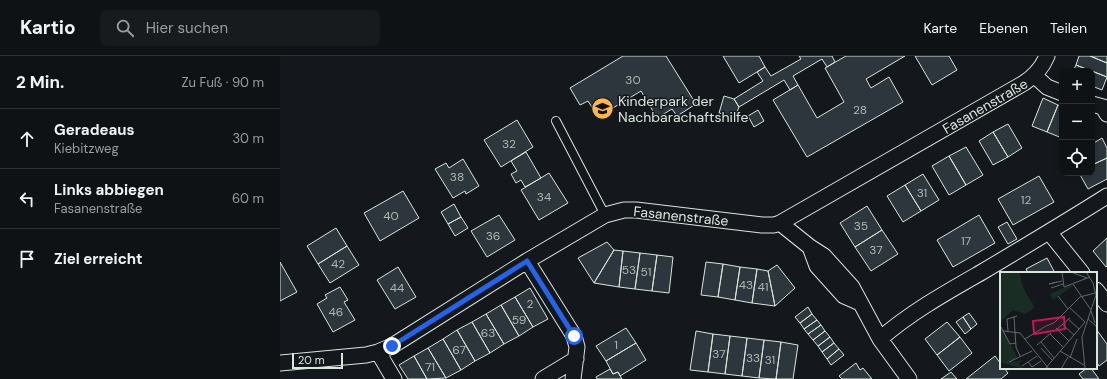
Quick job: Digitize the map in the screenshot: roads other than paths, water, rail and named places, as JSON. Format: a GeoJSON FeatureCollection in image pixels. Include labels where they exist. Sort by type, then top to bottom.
{"type":"FeatureCollection","features":[{"type":"Feature","properties":{"kind":"street","name":"Fasanenstraße"},"geometry":{"type":"LineString","coordinates":[[280,363],[366,355],[392,346],[527,261],[605,215],[624,210],[636,210],[762,225],[774,225],[780,223],[1035,76],[1043,65],[1047,56]]}},
{"type":"Feature","properties":{"kind":"street"},"geometry":{"type":"LineString","coordinates":[[1035,76],[1048,87],[1059,92]]}},
{"type":"Feature","properties":{"kind":"street"},"geometry":{"type":"LineString","coordinates":[[1095,105],[1103,108],[1107,114]]}},
{"type":"Feature","properties":{"kind":"street"},"geometry":{"type":"LineString","coordinates":[[880,339],[899,323],[942,295],[1107,196]]}},
{"type":"Feature","properties":{"kind":"street"},"geometry":{"type":"LineString","coordinates":[[780,223],[810,247],[824,256],[852,287],[880,339],[909,379]]}},
{"type":"Feature","properties":{"kind":"street"},"geometry":{"type":"LineString","coordinates":[[1049,232],[1081,272]]}},
{"type":"Feature","properties":{"kind":"street"},"geometry":{"type":"LineString","coordinates":[[527,261],[574,336],[577,347],[574,379]]}},
{"type":"Feature","properties":{"kind":"street"},"geometry":{"type":"LineString","coordinates":[[1097,291],[1107,304]]}},
{"type":"Feature","properties":{"kind":"street"},"geometry":{"type":"LineString","coordinates":[[378,352],[394,379]]}},
{"type":"Feature","properties":{"kind":"street"},"geometry":{"type":"LineString","coordinates":[[543,379],[576,359]]}},
{"type":"Feature","properties":{"kind":"lane"},"geometry":{"type":"LineString","coordinates":[[556,121],[605,215]]}},
{"type":"Feature","properties":{"kind":"place","name":"Kinderpark der Nachbarachaftshilfe"},"geometry":{"type":"Point","coordinates":[603,109]}}]}
